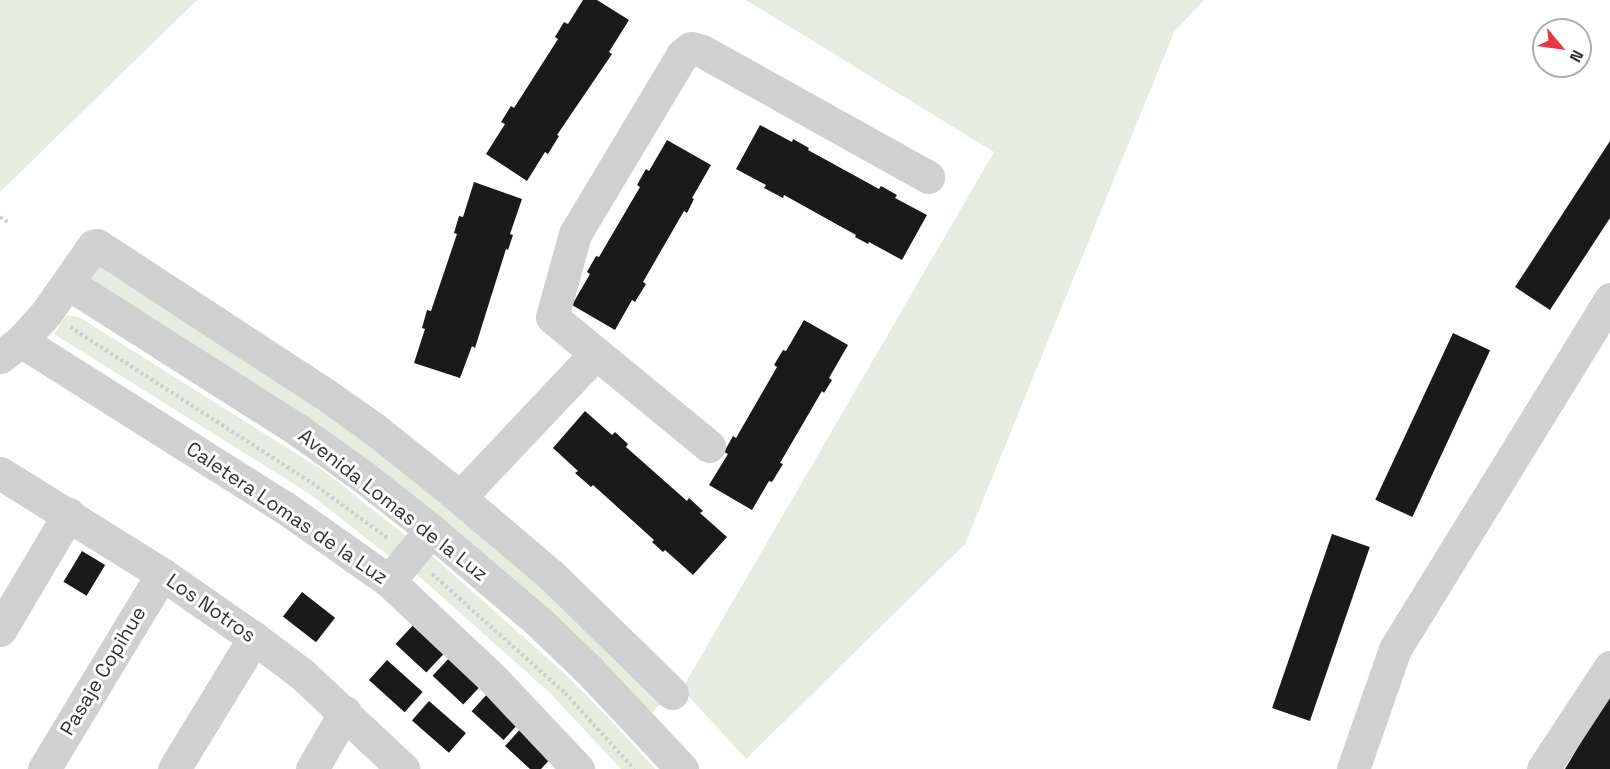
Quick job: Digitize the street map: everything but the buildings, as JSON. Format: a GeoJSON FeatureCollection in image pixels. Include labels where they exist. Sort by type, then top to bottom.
{"type":"FeatureCollection","features":[{"type":"Feature","properties":{"kind":"street"},"geometry":{"type":"LineString","coordinates":[[709,446],[552,317],[575,234],[682,55],[691,48],[702,51],[928,177]]}},
{"type":"Feature","properties":{"kind":"street"},"geometry":{"type":"LineString","coordinates":[[10,349],[69,284],[95,244],[322,392],[460,497],[586,607],[672,693]]}},
{"type":"Feature","properties":{"kind":"street","name":"Avenida Lomas de la Luz"},"geometry":{"type":"LineString","coordinates":[[69,284],[298,430],[365,478],[431,530],[547,629],[633,715],[682,769]]}},
{"type":"Feature","properties":{"kind":"street"},"geometry":{"type":"LineString","coordinates":[[1353,769],[1395,649],[1610,299]]}},
{"type":"Feature","properties":{"kind":"street","name":"Caletera Lomas de la Luz"},"geometry":{"type":"LineString","coordinates":[[10,349],[284,507],[389,581],[496,682],[578,769]]}},
{"type":"Feature","properties":{"kind":"street"},"geometry":{"type":"LineString","coordinates":[[460,497],[596,353]]}},
{"type":"Feature","properties":{"kind":"street","name":"Los Notros"},"geometry":{"type":"LineString","coordinates":[[0,473],[162,574],[254,638],[302,674],[403,769]]}},
{"type":"Feature","properties":{"kind":"street"},"geometry":{"type":"LineString","coordinates":[[0,629],[69,514]]}},
{"type":"Feature","properties":{"kind":"street"},"geometry":{"type":"LineString","coordinates":[[389,581],[431,530]]}},
{"type":"Feature","properties":{"kind":"street","name":"Pasaje Copihue"},"geometry":{"type":"LineString","coordinates":[[44,769],[162,574]]}},
{"type":"Feature","properties":{"kind":"street"},"geometry":{"type":"LineString","coordinates":[[174,769],[254,638]]}},
{"type":"Feature","properties":{"kind":"street"},"geometry":{"type":"LineString","coordinates":[[1543,769],[1610,667]]}},
{"type":"Feature","properties":{"kind":"street"},"geometry":{"type":"LineString","coordinates":[[312,769],[345,712]]}},
{"type":"Feature","properties":{"kind":"path"},"geometry":{"type":"LineString","coordinates":[[0,217],[8,222]]}},
{"type":"Feature","properties":{"kind":"shaded area"},"geometry":{"type":"Polygon","coordinates":[[[0,0],[197,0],[0,192],[0,0]]]}},
{"type":"Feature","properties":{"kind":"shaded area"},"geometry":{"type":"Polygon","coordinates":[[[746,0],[1204,0],[1174,32],[965,544],[746,759],[682,689],[994,152],[746,0]]]}},
{"type":"Feature","properties":{"kind":"shaded area"},"geometry":{"type":"Polygon","coordinates":[[[93,260],[356,435],[503,552],[662,702],[651,714],[84,275],[93,260]]]}},
{"type":"Feature","properties":{"kind":"shaded area"},"geometry":{"type":"Polygon","coordinates":[[[67,315],[79,317],[324,471],[410,539],[394,560],[307,492],[54,334],[67,315]]]}},
{"type":"Feature","properties":{"kind":"shaded area"},"geometry":{"type":"Polygon","coordinates":[[[428,552],[566,675],[655,769],[621,769],[550,693],[412,570],[428,552]]]}}]}
